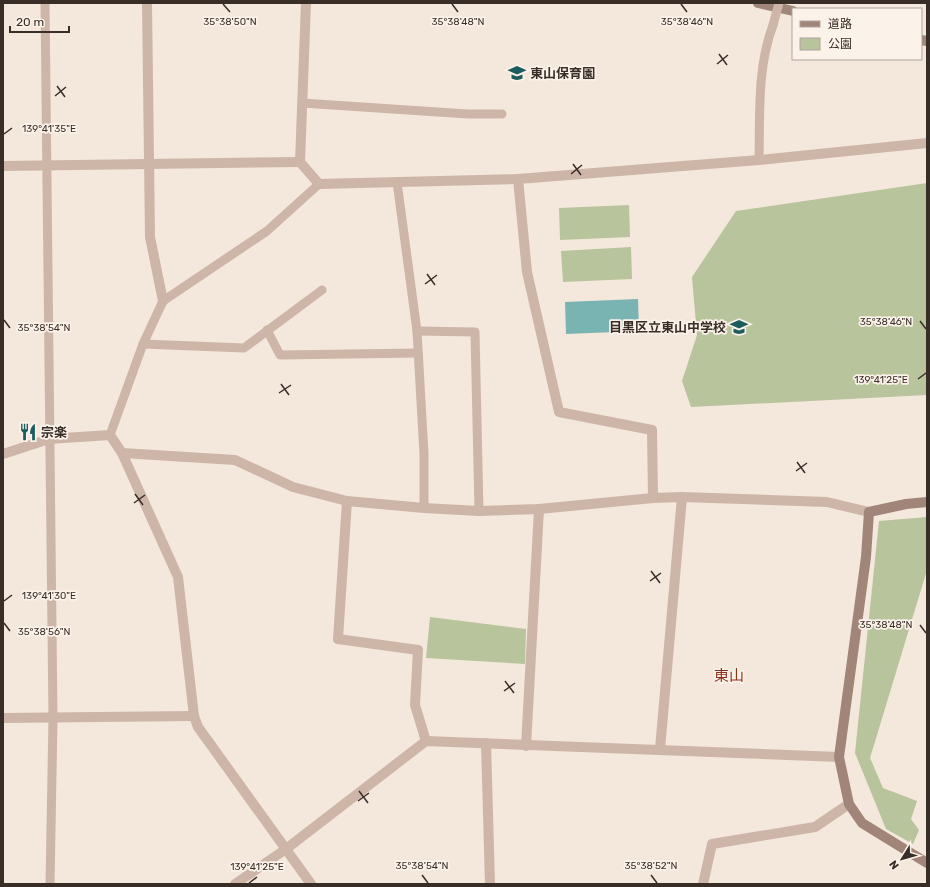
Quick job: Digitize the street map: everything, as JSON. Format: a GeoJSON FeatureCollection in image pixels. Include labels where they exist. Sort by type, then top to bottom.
{"type":"FeatureCollection","features":[{"type":"Feature","properties":{"kind":"street"},"geometry":{"type":"LineString","coordinates":[[147,3],[150,237],[163,301]]}},
{"type":"Feature","properties":{"kind":"street"},"geometry":{"type":"LineString","coordinates":[[306,3],[300,162],[319,184],[518,179],[759,160],[927,144]]}},
{"type":"Feature","properties":{"kind":"street"},"geometry":{"type":"LineString","coordinates":[[758,3],[792,11]]}},
{"type":"Feature","properties":{"kind":"street"},"geometry":{"type":"LineString","coordinates":[[3,166],[300,162]]}},
{"type":"Feature","properties":{"kind":"street"},"geometry":{"type":"LineString","coordinates":[[518,179],[527,272],[559,412],[652,430],[653,498]]}},
{"type":"Feature","properties":{"kind":"street"},"geometry":{"type":"LineString","coordinates":[[3,454],[49,439],[110,435],[122,453],[178,577],[194,716],[198,727],[286,848],[310,884]]}},
{"type":"Feature","properties":{"kind":"street"},"geometry":{"type":"LineString","coordinates":[[122,453],[235,460],[293,487],[347,501],[424,508],[479,511],[539,509],[653,498],[682,497],[827,502],[869,512],[927,502]]}},
{"type":"Feature","properties":{"kind":"street"},"geometry":{"type":"LineString","coordinates":[[660,749],[682,497]]}},
{"type":"Feature","properties":{"kind":"street"},"geometry":{"type":"LineString","coordinates":[[347,501],[338,639],[418,650],[415,705],[426,741]]}},
{"type":"Feature","properties":{"kind":"street"},"geometry":{"type":"LineString","coordinates":[[526,746],[539,509]]}},
{"type":"Feature","properties":{"kind":"street"},"geometry":{"type":"LineString","coordinates":[[869,512],[866,557],[839,757],[848,804],[862,823],[927,863]]}},
{"type":"Feature","properties":{"kind":"street"},"geometry":{"type":"LineString","coordinates":[[3,718],[194,716]]}},
{"type":"Feature","properties":{"kind":"street"},"geometry":{"type":"LineString","coordinates":[[235,884],[286,848],[426,741],[839,757]]}},
{"type":"Feature","properties":{"kind":"street"},"geometry":{"type":"LineString","coordinates":[[486,743],[490,884]]}},
{"type":"Feature","properties":{"kind":"street"},"geometry":{"type":"LineString","coordinates":[[703,884],[712,844],[815,827],[848,804]]}},
{"type":"Feature","properties":{"kind":"lane"},"geometry":{"type":"LineString","coordinates":[[44,3],[48,165],[49,439],[53,718],[50,884]]}},
{"type":"Feature","properties":{"kind":"lane"},"geometry":{"type":"LineString","coordinates":[[759,160],[760,78],[767,41],[779,3]]}},
{"type":"Feature","properties":{"kind":"lane"},"geometry":{"type":"LineString","coordinates":[[302,103],[468,114],[502,114]]}},
{"type":"Feature","properties":{"kind":"lane"},"geometry":{"type":"LineString","coordinates":[[397,182],[417,331],[424,454],[424,508]]}},
{"type":"Feature","properties":{"kind":"lane"},"geometry":{"type":"LineString","coordinates":[[110,435],[143,344],[163,301],[267,231],[319,184]]}},
{"type":"Feature","properties":{"kind":"lane"},"geometry":{"type":"LineString","coordinates":[[143,344],[244,348],[322,290]]}},
{"type":"Feature","properties":{"kind":"lane"},"geometry":{"type":"LineString","coordinates":[[267,330],[280,355],[418,353]]}},
{"type":"Feature","properties":{"kind":"lane"},"geometry":{"type":"LineString","coordinates":[[417,331],[475,332],[479,511]]}},
{"type":"Feature","properties":{"kind":"green space"},"geometry":{"type":"Polygon","coordinates":[[[927,183],[927,395],[691,407],[682,381],[697,335],[692,277],[736,211],[927,183]]]}},
{"type":"Feature","properties":{"kind":"green space"},"geometry":{"type":"Polygon","coordinates":[[[629,205],[630,237],[560,240],[559,208],[629,205]]]}},
{"type":"Feature","properties":{"kind":"green space"},"geometry":{"type":"Polygon","coordinates":[[[631,247],[632,279],[563,282],[561,251],[631,247]]]}},
{"type":"Feature","properties":{"kind":"green space"},"geometry":{"type":"Polygon","coordinates":[[[927,517],[927,570],[870,758],[883,788],[917,801],[911,819],[919,830],[913,844],[886,829],[855,753],[879,521],[927,517]]]}},
{"type":"Feature","properties":{"kind":"green space"},"geometry":{"type":"Polygon","coordinates":[[[430,617],[526,629],[525,664],[426,658],[430,617]]]}},
{"type":"Feature","properties":{"kind":"water"},"geometry":{"type":"Polygon","coordinates":[[[638,299],[639,331],[566,334],[565,302],[638,299]]]}},
{"type":"Feature","properties":{"kind":"place","name":"東山保育園"},"geometry":{"type":"Point","coordinates":[517,73]}},
{"type":"Feature","properties":{"kind":"place","name":"目黒区立東山中学校"},"geometry":{"type":"Point","coordinates":[739,327]}},
{"type":"Feature","properties":{"kind":"place","name":"宗楽"},"geometry":{"type":"Point","coordinates":[28,432]}},
{"type":"Feature","properties":{"kind":"district","name":"東山"},"geometry":{"type":"Point","coordinates":[729,676]}}]}
